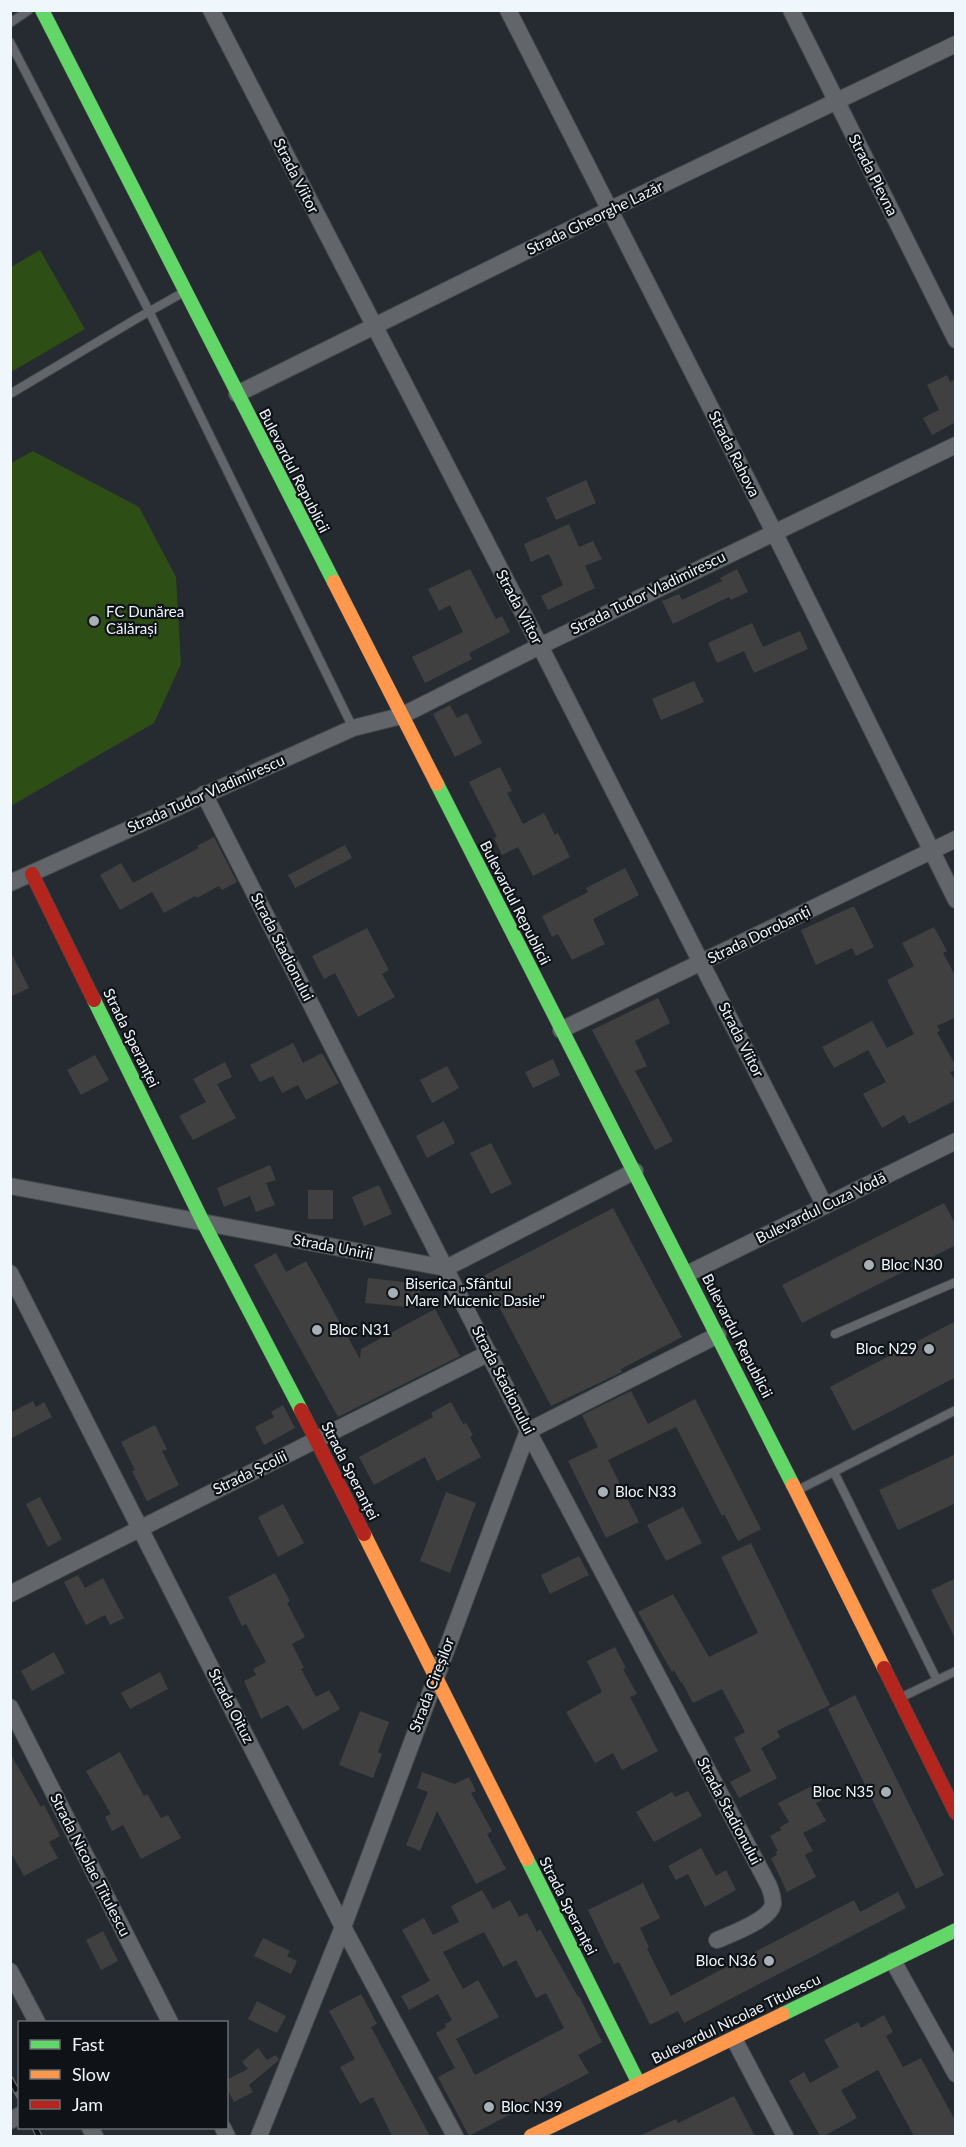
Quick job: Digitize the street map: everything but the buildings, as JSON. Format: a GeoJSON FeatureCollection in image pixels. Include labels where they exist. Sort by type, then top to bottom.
{"type":"FeatureCollection","features":[{"type":"Feature","properties":{"kind":"main road","name":"Bulevardul Republicii"},"geometry":{"type":"LineString","coordinates":[[42,10],[184,292],[635,1171],[956,1813]]}},
{"type":"Feature","properties":{"kind":"main road","name":"Strada Speranței"},"geometry":{"type":"LineString","coordinates":[[32,874],[203,1222],[317,1440],[639,2084]]}},
{"type":"Feature","properties":{"kind":"main road","name":"Bulevardul Nicolae Titulescu"},"geometry":{"type":"LineString","coordinates":[[531,2136],[956,1930]]}},
{"type":"Feature","properties":{"kind":"street","name":"Strada Viitor"},"geometry":{"type":"LineString","coordinates":[[211,10],[540,646],[825,1206]]}},
{"type":"Feature","properties":{"kind":"street","name":"Strada Rahova"},"geometry":{"type":"LineString","coordinates":[[508,10],[774,532],[956,900]]}},
{"type":"Feature","properties":{"kind":"street","name":"Strada Plevna"},"geometry":{"type":"LineString","coordinates":[[790,10],[956,340]]}},
{"type":"Feature","properties":{"kind":"street","name":"Strada Gheorghe Lazăr"},"geometry":{"type":"LineString","coordinates":[[237,394],[609,210],[956,44]]}},
{"type":"Feature","properties":{"kind":"street","name":"Strada Tudor Vladimirescu"},"geometry":{"type":"LineString","coordinates":[[10,884],[353,728],[401,716],[540,646],[956,445]]}},
{"type":"Feature","properties":{"kind":"street","name":"Strada Stadionului"},"geometry":{"type":"LineString","coordinates":[[204,794],[528,1431],[769,1886],[773,1905],[769,1913],[760,1920],[717,1940]]}},
{"type":"Feature","properties":{"kind":"street","name":"Strada Dorobanți"},"geometry":{"type":"LineString","coordinates":[[561,1030],[956,839]]}},
{"type":"Feature","properties":{"kind":"street","name":"Bulevardul Cuza Vodă"},"geometry":{"type":"LineString","coordinates":[[687,1274],[956,1141]]}},
{"type":"Feature","properties":{"kind":"street"},"geometry":{"type":"LineString","coordinates":[[446,1268],[635,1171]]}},
{"type":"Feature","properties":{"kind":"street","name":"Strada Unirii"},"geometry":{"type":"LineString","coordinates":[[10,1186],[446,1268]]}},
{"type":"Feature","properties":{"kind":"street","name":"Strada Oituz"},"geometry":{"type":"LineString","coordinates":[[10,1273],[342,1927],[455,2136]]}},
{"type":"Feature","properties":{"kind":"street"},"geometry":{"type":"LineString","coordinates":[[528,1431],[718,1335]]}},
{"type":"Feature","properties":{"kind":"street","name":"Strada Școlii"},"geometry":{"type":"LineString","coordinates":[[10,1594],[489,1353]]}},
{"type":"Feature","properties":{"kind":"street","name":"Strada Cireșilor"},"geometry":{"type":"LineString","coordinates":[[259,2136],[342,1927],[528,1431]]}},
{"type":"Feature","properties":{"kind":"street","name":"Strada Nicolae Titulescu"},"geometry":{"type":"LineString","coordinates":[[10,1707],[169,2021]]}},
{"type":"Feature","properties":{"kind":"street"},"geometry":{"type":"LineString","coordinates":[[893,1961],[956,2074]]}},
{"type":"Feature","properties":{"kind":"street"},"geometry":{"type":"LineString","coordinates":[[10,1971],[36,2021]]}},
{"type":"Feature","properties":{"kind":"street"},"geometry":{"type":"LineString","coordinates":[[734,2039],[785,2136]]}},
{"type":"Feature","properties":{"kind":"lane"},"geometry":{"type":"LineString","coordinates":[[10,23],[29,10]]}},
{"type":"Feature","properties":{"kind":"lane"},"geometry":{"type":"LineString","coordinates":[[10,42],[149,311],[353,728]]}},
{"type":"Feature","properties":{"kind":"lane"},"geometry":{"type":"LineString","coordinates":[[10,394],[184,292]]}},
{"type":"Feature","properties":{"kind":"lane"},"geometry":{"type":"LineString","coordinates":[[835,1335],[956,1282]]}},
{"type":"Feature","properties":{"kind":"lane"},"geometry":{"type":"LineString","coordinates":[[796,1492],[956,1410]]}},
{"type":"Feature","properties":{"kind":"lane"},"geometry":{"type":"LineString","coordinates":[[834,1472],[937,1680]]}},
{"type":"Feature","properties":{"kind":"lane"},"geometry":{"type":"LineString","coordinates":[[899,1699],[956,1671]]}},
{"type":"Feature","properties":{"kind":"green space"},"geometry":{"type":"Polygon","coordinates":[[[40,250],[85,329],[11,372],[11,267],[40,250]]]}},
{"type":"Feature","properties":{"kind":"green space","name":"FC Dunărea Călărași"},"geometry":{"type":"Polygon","coordinates":[[[33,451],[139,507],[176,577],[181,664],[154,723],[11,806],[11,463],[33,451]]]}},
{"type":"Feature","properties":{"kind":"railway"},"geometry":{"type":"LineString","coordinates":[[10,2079],[18,2093]]}},
{"type":"Feature","properties":{"kind":"railway"},"geometry":{"type":"LineString","coordinates":[[36,2129],[39,2136]]}},
{"type":"Feature","properties":{"kind":"traffic: fast"},"geometry":{"type":"LineString","coordinates":[[42,10],[334,582]]}},
{"type":"Feature","properties":{"kind":"traffic: fast"},"geometry":{"type":"LineString","coordinates":[[437,784],[793,1485]]}},
{"type":"Feature","properties":{"kind":"traffic: fast"},"geometry":{"type":"LineString","coordinates":[[94,1000],[203,1222],[301,1410]]}},
{"type":"Feature","properties":{"kind":"traffic: fast"},"geometry":{"type":"LineString","coordinates":[[527,1859],[639,2084]]}},
{"type":"Feature","properties":{"kind":"traffic: fast"},"geometry":{"type":"LineString","coordinates":[[783,2014],[956,1930]]}},
{"type":"Feature","properties":{"kind":"traffic: slow"},"geometry":{"type":"LineString","coordinates":[[334,582],[437,784]]}},
{"type":"Feature","properties":{"kind":"traffic: slow"},"geometry":{"type":"LineString","coordinates":[[793,1485],[884,1668]]}},
{"type":"Feature","properties":{"kind":"traffic: slow"},"geometry":{"type":"LineString","coordinates":[[364,1534],[527,1859]]}},
{"type":"Feature","properties":{"kind":"traffic: slow"},"geometry":{"type":"LineString","coordinates":[[531,2136],[783,2014]]}},
{"type":"Feature","properties":{"kind":"traffic: jam"},"geometry":{"type":"LineString","coordinates":[[32,874],[94,1000]]}},
{"type":"Feature","properties":{"kind":"traffic: jam"},"geometry":{"type":"LineString","coordinates":[[301,1410],[364,1534]]}},
{"type":"Feature","properties":{"kind":"traffic: jam"},"geometry":{"type":"LineString","coordinates":[[884,1668],[956,1813]]}},
{"type":"Feature","properties":{"kind":"place","name":"FC Dunărea Călărași"},"geometry":{"type":"Point","coordinates":[94,621]}},
{"type":"Feature","properties":{"kind":"place","name":"Bloc N30"},"geometry":{"type":"Point","coordinates":[869,1265]}},
{"type":"Feature","properties":{"kind":"place","name":"Biserica „Sfântul Mare Mucenic Dasie\""},"geometry":{"type":"Point","coordinates":[393,1293]}},
{"type":"Feature","properties":{"kind":"place","name":"Bloc N31"},"geometry":{"type":"Point","coordinates":[317,1330]}},
{"type":"Feature","properties":{"kind":"place","name":"Bloc N29"},"geometry":{"type":"Point","coordinates":[929,1349]}},
{"type":"Feature","properties":{"kind":"place","name":"Bloc N33"},"geometry":{"type":"Point","coordinates":[603,1492]}},
{"type":"Feature","properties":{"kind":"place","name":"Bloc N35"},"geometry":{"type":"Point","coordinates":[886,1792]}},
{"type":"Feature","properties":{"kind":"place","name":"Bloc N36"},"geometry":{"type":"Point","coordinates":[769,1961]}},
{"type":"Feature","properties":{"kind":"place","name":"Bloc N39"},"geometry":{"type":"Point","coordinates":[489,2107]}}]}
